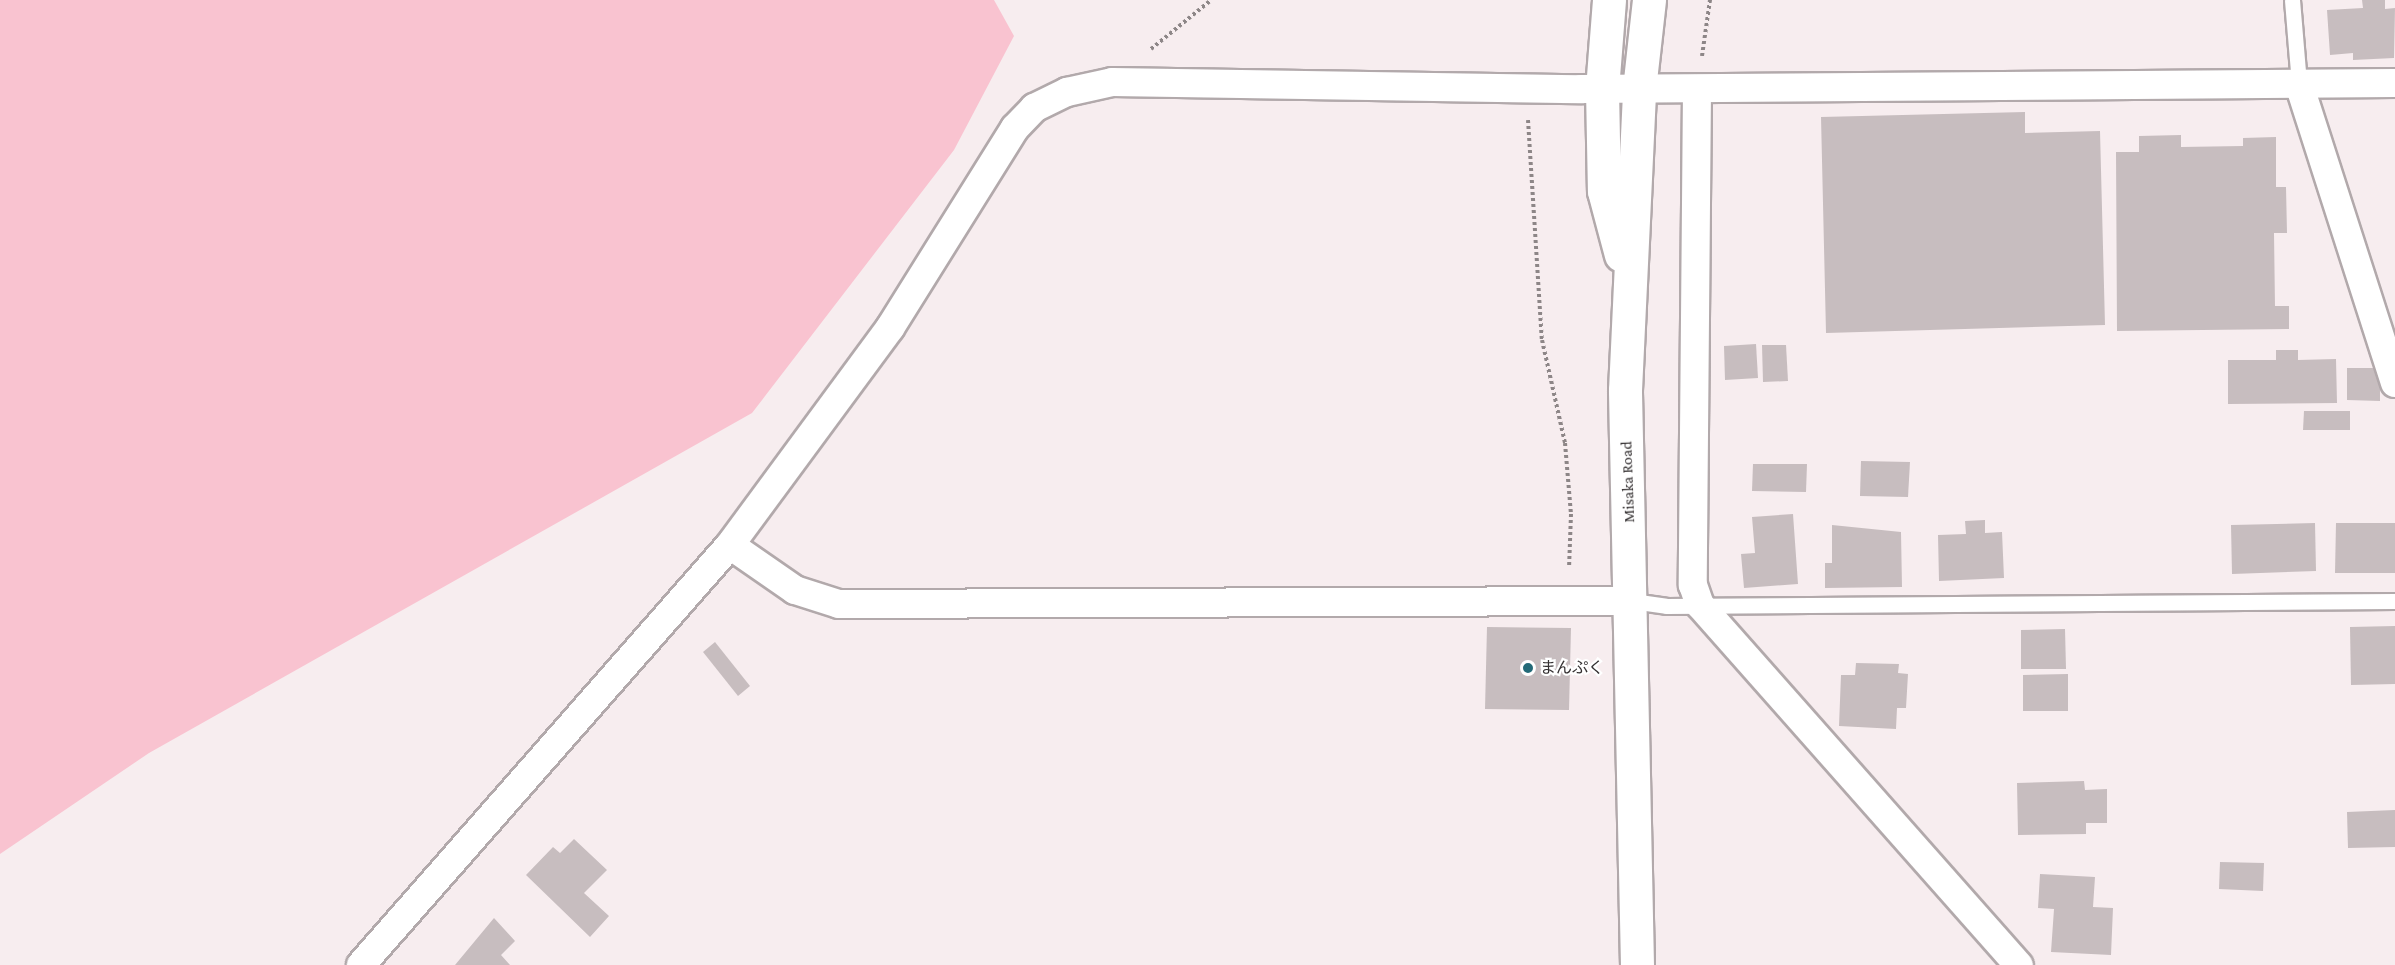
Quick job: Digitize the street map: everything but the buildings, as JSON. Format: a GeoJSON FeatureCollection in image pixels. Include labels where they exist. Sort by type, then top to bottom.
{"type":"FeatureCollection","features":[{"type":"Feature","properties":{"kind":"highway"},"geometry":{"type":"LineString","coordinates":[[1609,0],[1602,89],[1604,191],[1629,286]]}},
{"type":"Feature","properties":{"kind":"highway","name":"Misaka Road"},"geometry":{"type":"LineString","coordinates":[[1637,965],[1632,601],[1625,390],[1639,89],[1649,0]]}},
{"type":"Feature","properties":{"kind":"street"},"geometry":{"type":"LineString","coordinates":[[361,965],[730,544],[890,328],[1015,128],[1034,108],[1058,96],[1112,82],[1526,89],[2395,83]]}},
{"type":"Feature","properties":{"kind":"street"},"geometry":{"type":"LineString","coordinates":[[2300,84],[2395,383]]}},
{"type":"Feature","properties":{"kind":"street"},"geometry":{"type":"LineString","coordinates":[[1697,89],[1693,585],[1700,605],[2019,965]]}},
{"type":"Feature","properties":{"kind":"street"},"geometry":{"type":"LineString","coordinates":[[730,544],[795,590],[839,604],[1632,601]]}},
{"type":"Feature","properties":{"kind":"lane"},"geometry":{"type":"LineString","coordinates":[[2292,0],[2300,84]]}},
{"type":"Feature","properties":{"kind":"lane"},"geometry":{"type":"LineString","coordinates":[[1632,601],[1700,605],[2395,602]]}},
{"type":"Feature","properties":{"kind":"path"},"geometry":{"type":"LineString","coordinates":[[1112,82],[1210,0]]}},
{"type":"Feature","properties":{"kind":"path"},"geometry":{"type":"LineString","coordinates":[[1697,89],[1710,0]]}},
{"type":"Feature","properties":{"kind":"path"},"geometry":{"type":"LineString","coordinates":[[1526,89],[1542,340],[1565,443],[1571,514],[1568,601]]}},
{"type":"Feature","properties":{"kind":"shaded area"},"geometry":{"type":"Polygon","coordinates":[[[0,0],[994,0],[1014,36],[954,150],[752,413],[149,753],[0,854],[0,0]]]}},
{"type":"Feature","properties":{"kind":"place","name":"まんぷく"},"geometry":{"type":"Point","coordinates":[1528,668]}}]}
